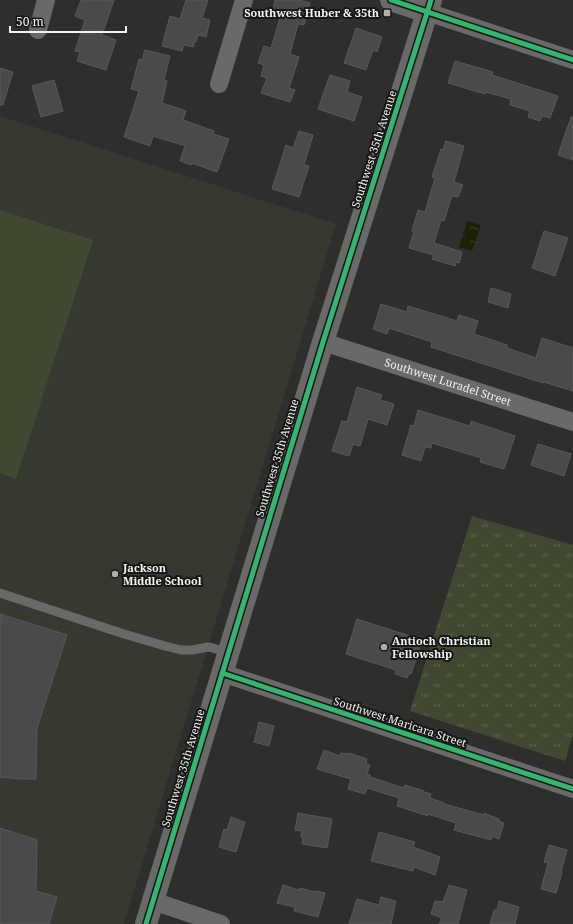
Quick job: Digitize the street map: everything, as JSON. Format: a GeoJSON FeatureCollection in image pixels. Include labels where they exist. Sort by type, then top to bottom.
{"type":"FeatureCollection","features":[{"type":"Feature","properties":{"kind":"street"},"geometry":{"type":"LineString","coordinates":[[38,30],[46,0]]}},
{"type":"Feature","properties":{"kind":"street"},"geometry":{"type":"LineString","coordinates":[[219,84],[244,0]]}},
{"type":"Feature","properties":{"kind":"street"},"geometry":{"type":"LineString","coordinates":[[392,0],[429,6],[573,60]]}},
{"type":"Feature","properties":{"kind":"street","name":"Southwest 35th Avenue"},"geometry":{"type":"LineString","coordinates":[[146,924],[323,342],[429,6]]}},
{"type":"Feature","properties":{"kind":"street","name":"Southwest Luradel Street"},"geometry":{"type":"LineString","coordinates":[[323,342],[573,422]]}},
{"type":"Feature","properties":{"kind":"street","name":"Southwest Maricara Street"},"geometry":{"type":"LineString","coordinates":[[225,663],[573,789]]}},
{"type":"Feature","properties":{"kind":"street"},"geometry":{"type":"LineString","coordinates":[[153,901],[221,924]]}},
{"type":"Feature","properties":{"kind":"lane"},"geometry":{"type":"LineString","coordinates":[[0,593],[165,646],[181,650],[208,647],[213,648],[225,663]]}},
{"type":"Feature","properties":{"kind":"shaded area","name":"Jackson Middle School"},"geometry":{"type":"Polygon","coordinates":[[[0,116],[336,224],[124,924],[0,924],[0,116]]]}},
{"type":"Feature","properties":{"kind":"green space"},"geometry":{"type":"Polygon","coordinates":[[[0,210],[93,240],[16,479],[0,473],[0,210]]]}},
{"type":"Feature","properties":{"kind":"green space"},"geometry":{"type":"Polygon","coordinates":[[[472,516],[573,545],[573,734],[565,761],[410,711],[472,516]]]}},
{"type":"Feature","properties":{"kind":"water"},"geometry":{"type":"Polygon","coordinates":[[[467,221],[481,225],[472,251],[459,247],[467,221]]]}},
{"type":"Feature","properties":{"kind":"building"},"geometry":{"type":"Polygon","coordinates":[[[81,0],[114,0],[102,35],[116,40],[106,70],[77,61],[80,52],[75,51],[85,20],[75,16],[81,0]]]}},
{"type":"Feature","properties":{"kind":"building"},"geometry":{"type":"Polygon","coordinates":[[[186,0],[208,0],[202,18],[210,20],[206,37],[198,35],[193,47],[184,45],[182,51],[162,46],[170,16],[180,19],[186,0]]]}},
{"type":"Feature","properties":{"kind":"building"},"geometry":{"type":"Polygon","coordinates":[[[275,0],[299,0],[310,3],[304,25],[298,24],[290,54],[299,57],[289,88],[295,90],[290,102],[261,93],[267,78],[261,76],[264,65],[258,63],[264,46],[271,48],[280,18],[271,15],[275,0]]]}},
{"type":"Feature","properties":{"kind":"building"},"geometry":{"type":"Polygon","coordinates":[[[356,28],[382,37],[377,52],[373,50],[366,70],[344,63],[356,28]]]}},
{"type":"Feature","properties":{"kind":"building"},"geometry":{"type":"Polygon","coordinates":[[[145,50],[170,56],[164,80],[167,81],[162,103],[186,111],[183,120],[214,131],[213,134],[229,139],[217,172],[192,163],[192,165],[180,161],[185,146],[153,136],[150,146],[124,137],[139,91],[131,89],[139,59],[142,60],[145,50]]]}},
{"type":"Feature","properties":{"kind":"building"},"geometry":{"type":"Polygon","coordinates":[[[455,61],[493,72],[492,75],[558,96],[550,118],[542,116],[540,121],[528,117],[530,111],[510,105],[511,99],[486,92],[485,94],[448,83],[455,61]]]}},
{"type":"Feature","properties":{"kind":"building"},"geometry":{"type":"Polygon","coordinates":[[[0,68],[13,72],[3,105],[0,105],[0,68]]]}},
{"type":"Feature","properties":{"kind":"building"},"geometry":{"type":"Polygon","coordinates":[[[330,75],[350,81],[347,92],[362,97],[354,121],[318,109],[330,75]]]}},
{"type":"Feature","properties":{"kind":"building"},"geometry":{"type":"Polygon","coordinates":[[[54,80],[63,111],[41,117],[32,86],[54,80]]]}},
{"type":"Feature","properties":{"kind":"building"},"geometry":{"type":"Polygon","coordinates":[[[571,117],[573,117],[573,160],[558,155],[571,117]]]}},
{"type":"Feature","properties":{"kind":"building"},"geometry":{"type":"Polygon","coordinates":[[[299,131],[313,135],[304,165],[309,166],[299,197],[272,189],[286,145],[293,148],[299,131]]]}},
{"type":"Feature","properties":{"kind":"building"},"geometry":{"type":"Polygon","coordinates":[[[446,141],[464,146],[454,182],[463,185],[458,197],[452,196],[444,221],[441,220],[434,243],[462,252],[459,263],[456,262],[455,266],[432,259],[434,255],[409,248],[418,210],[425,212],[435,178],[432,177],[441,149],[443,150],[446,141]]]}},
{"type":"Feature","properties":{"kind":"building"},"geometry":{"type":"Polygon","coordinates":[[[544,231],[568,238],[555,276],[532,268],[544,231]]]}},
{"type":"Feature","properties":{"kind":"building"},"geometry":{"type":"Polygon","coordinates":[[[491,288],[511,294],[508,308],[488,302],[491,288]]]}},
{"type":"Feature","properties":{"kind":"building"},"geometry":{"type":"Polygon","coordinates":[[[381,304],[407,312],[408,306],[457,321],[459,315],[478,321],[474,334],[507,345],[507,348],[536,358],[542,338],[573,348],[573,391],[544,382],[543,383],[431,347],[432,342],[389,328],[387,334],[373,329],[381,304]]]}},
{"type":"Feature","properties":{"kind":"building"},"geometry":{"type":"Polygon","coordinates":[[[357,387],[382,395],[380,400],[394,404],[387,425],[368,419],[360,446],[353,444],[349,456],[332,451],[342,421],[347,422],[357,387]]]}},
{"type":"Feature","properties":{"kind":"building"},"geometry":{"type":"Polygon","coordinates":[[[418,410],[470,426],[471,421],[515,436],[504,469],[480,462],[481,458],[432,443],[431,448],[425,447],[421,461],[402,455],[411,425],[414,426],[418,410]]]}},
{"type":"Feature","properties":{"kind":"building"},"geometry":{"type":"Polygon","coordinates":[[[538,444],[571,454],[564,476],[531,465],[538,444]]]}},
{"type":"Feature","properties":{"kind":"building"},"geometry":{"type":"Polygon","coordinates":[[[0,614],[67,635],[37,728],[36,779],[0,777],[0,614]]]}},
{"type":"Feature","properties":{"kind":"building","name":"Antioch Christian Fellowship"},"geometry":{"type":"Polygon","coordinates":[[[357,619],[422,640],[411,674],[409,673],[407,678],[395,674],[396,670],[346,654],[357,619]]]}},
{"type":"Feature","properties":{"kind":"building"},"geometry":{"type":"Polygon","coordinates":[[[259,722],[274,726],[269,746],[254,742],[259,722]]]}},
{"type":"Feature","properties":{"kind":"building"},"geometry":{"type":"Polygon","coordinates":[[[324,750],[340,756],[341,753],[349,753],[367,759],[366,763],[370,765],[367,774],[370,775],[370,777],[404,788],[405,785],[424,791],[431,794],[430,798],[444,804],[484,815],[484,813],[499,819],[499,821],[504,823],[499,839],[492,836],[491,840],[454,830],[456,823],[397,806],[399,798],[367,788],[365,794],[348,789],[351,779],[317,769],[324,750]]]}},
{"type":"Feature","properties":{"kind":"building"},"geometry":{"type":"Polygon","coordinates":[[[298,813],[332,819],[327,848],[302,844],[302,831],[295,830],[298,813]]]}},
{"type":"Feature","properties":{"kind":"building"},"geometry":{"type":"Polygon","coordinates":[[[231,817],[245,822],[236,852],[219,847],[224,829],[227,830],[231,817]]]}},
{"type":"Feature","properties":{"kind":"building"},"geometry":{"type":"Polygon","coordinates":[[[0,828],[37,840],[36,891],[57,897],[49,924],[0,924],[0,828]]]}},
{"type":"Feature","properties":{"kind":"building"},"geometry":{"type":"Polygon","coordinates":[[[379,832],[415,842],[413,847],[440,857],[435,875],[414,867],[413,871],[371,861],[379,832]]]}},
{"type":"Feature","properties":{"kind":"building"},"geometry":{"type":"Polygon","coordinates":[[[549,845],[567,850],[556,893],[541,889],[548,863],[544,862],[549,845]]]}},
{"type":"Feature","properties":{"kind":"building"},"geometry":{"type":"Polygon","coordinates":[[[283,885],[299,890],[300,888],[325,893],[318,917],[294,911],[295,907],[277,903],[283,885]]]}},
{"type":"Feature","properties":{"kind":"building"},"geometry":{"type":"Polygon","coordinates":[[[449,885],[467,890],[458,924],[439,924],[442,918],[431,914],[435,901],[443,902],[449,885]]]}},
{"type":"Feature","properties":{"kind":"building"},"geometry":{"type":"Polygon","coordinates":[[[381,897],[396,901],[391,924],[349,924],[357,899],[379,905],[381,897]]]}},
{"type":"Feature","properties":{"kind":"building"},"geometry":{"type":"Polygon","coordinates":[[[499,901],[519,907],[515,924],[490,924],[494,910],[497,910],[499,901]]]}},
{"type":"Feature","properties":{"kind":"cycle path"},"geometry":{"type":"LineString","coordinates":[[391,0],[573,60]]}},
{"type":"Feature","properties":{"kind":"cycle path"},"geometry":{"type":"LineString","coordinates":[[146,924],[323,342],[431,0]]}},
{"type":"Feature","properties":{"kind":"cycle path"},"geometry":{"type":"LineString","coordinates":[[222,673],[573,789]]}},
{"type":"Feature","properties":{"kind":"place","name":"Southwest Huber & 35th"},"geometry":{"type":"Point","coordinates":[387,13]}},
{"type":"Feature","properties":{"kind":"place","name":"Jackson Middle School"},"geometry":{"type":"Point","coordinates":[115,574]}},
{"type":"Feature","properties":{"kind":"place","name":"Antioch Christian Fellowship"},"geometry":{"type":"Point","coordinates":[384,647]}}]}
